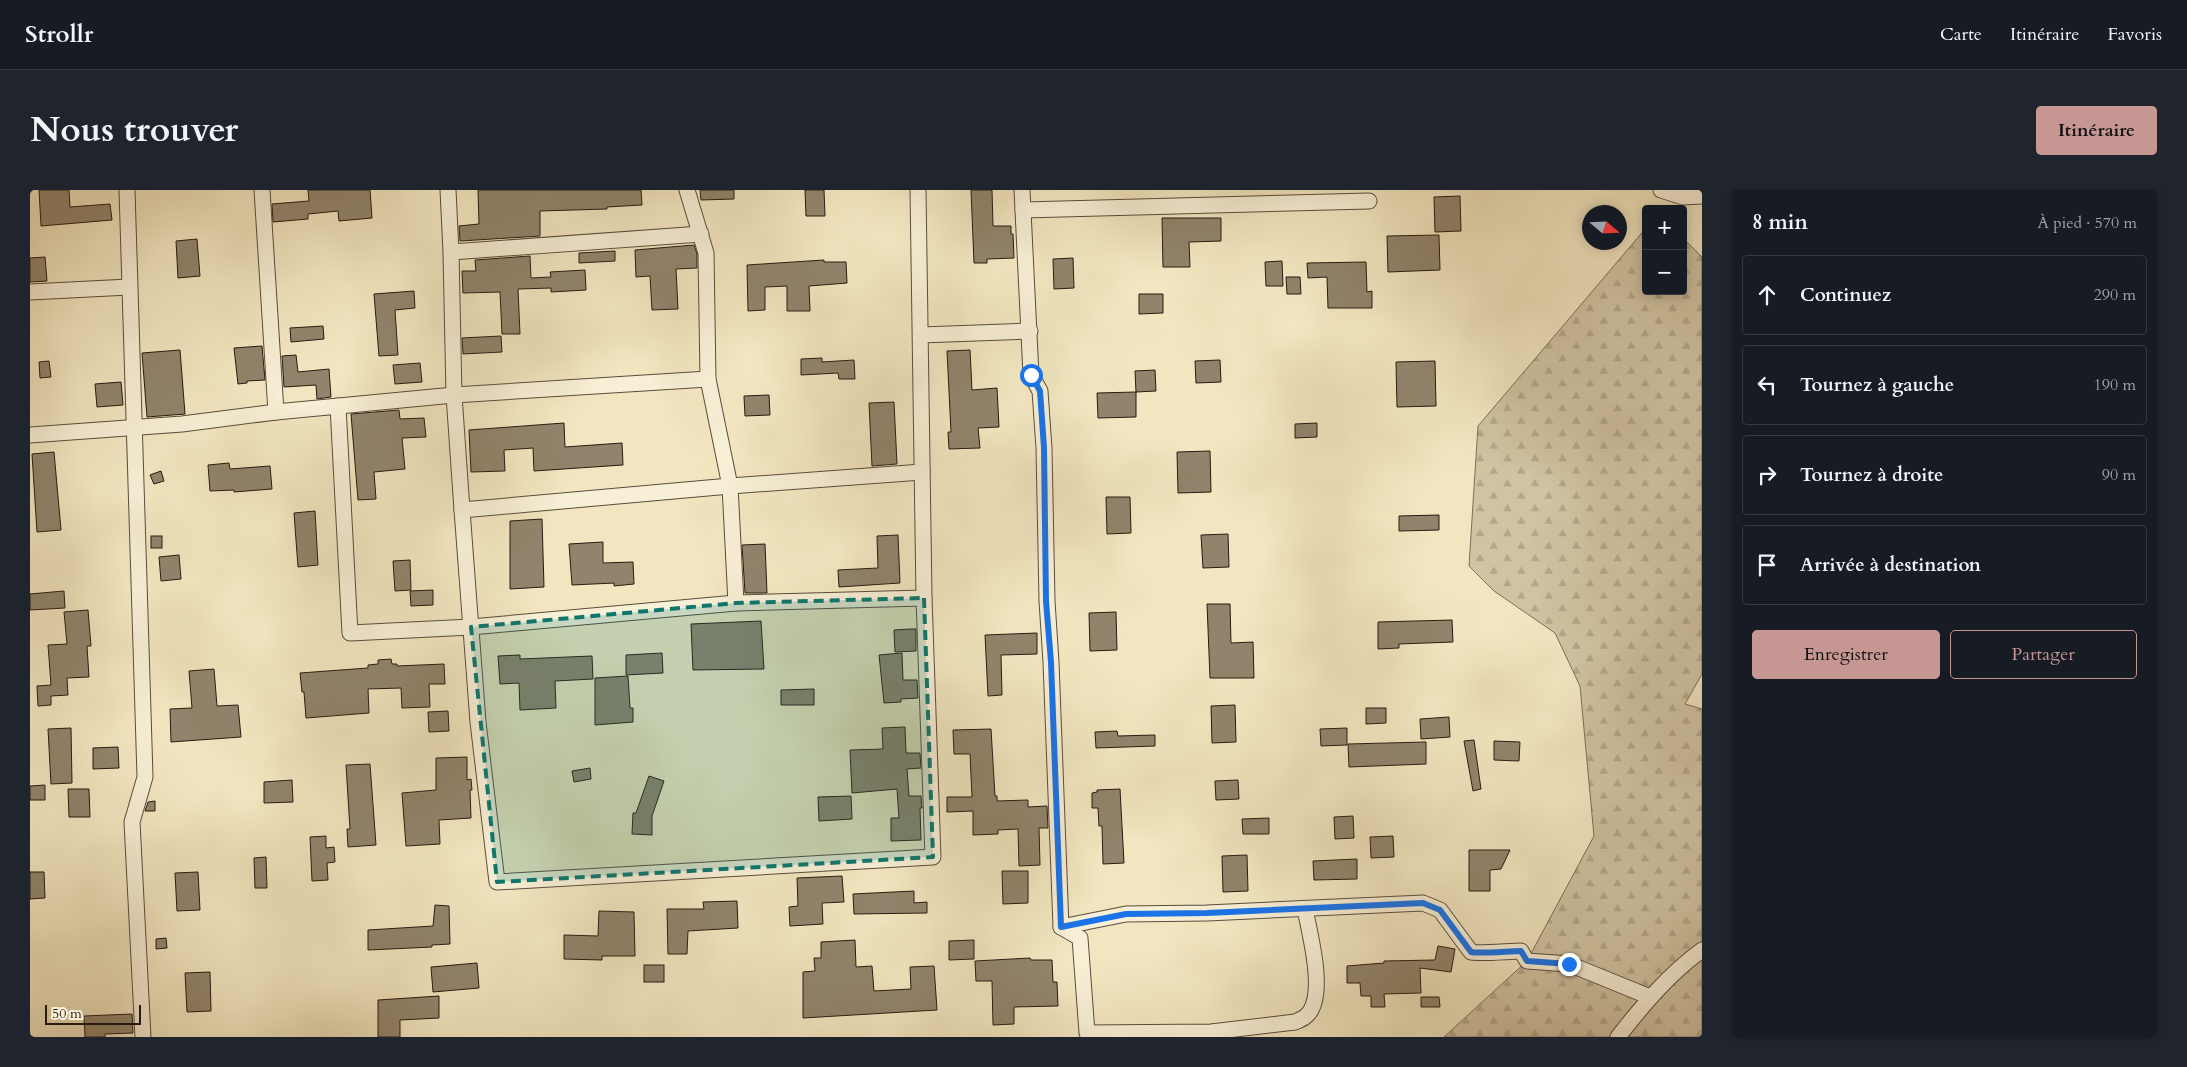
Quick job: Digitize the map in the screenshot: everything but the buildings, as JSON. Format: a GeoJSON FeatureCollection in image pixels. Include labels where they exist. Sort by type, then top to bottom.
{"type":"FeatureCollection","features":[{"type":"Feature","properties":{"kind":"street"},"geometry":{"type":"LineString","coordinates":[[128,190],[129,287],[145,776],[132,822],[143,1037]]}},
{"type":"Feature","properties":{"kind":"street"},"geometry":{"type":"LineString","coordinates":[[262,190],[276,412]]}},
{"type":"Feature","properties":{"kind":"street"},"geometry":{"type":"LineString","coordinates":[[448,190],[454,395],[462,510],[478,722],[497,882],[933,857],[924,598],[918,190]]}},
{"type":"Feature","properties":{"kind":"street"},"geometry":{"type":"LineString","coordinates":[[687,190],[706,253],[708,379],[730,486],[736,603]]}},
{"type":"Feature","properties":{"kind":"street"},"geometry":{"type":"LineString","coordinates":[[1022,190],[1031,375],[1040,391],[1044,448],[1046,601],[1051,662],[1061,927]]}},
{"type":"Feature","properties":{"kind":"street"},"geometry":{"type":"LineString","coordinates":[[1661,190],[1683,197],[1702,196]]}},
{"type":"Feature","properties":{"kind":"street"},"geometry":{"type":"LineString","coordinates":[[1023,210],[1369,201]]}},
{"type":"Feature","properties":{"kind":"street"},"geometry":{"type":"LineString","coordinates":[[451,252],[701,234]]}},
{"type":"Feature","properties":{"kind":"street"},"geometry":{"type":"LineString","coordinates":[[30,292],[129,287]]}},
{"type":"Feature","properties":{"kind":"street"},"geometry":{"type":"LineString","coordinates":[[921,335],[1030,331]]}},
{"type":"Feature","properties":{"kind":"street"},"geometry":{"type":"LineString","coordinates":[[30,436],[210,421],[276,412],[454,395],[708,379]]}},
{"type":"Feature","properties":{"kind":"street"},"geometry":{"type":"LineString","coordinates":[[338,406],[350,632],[471,627],[736,603],[924,598]]}},
{"type":"Feature","properties":{"kind":"street"},"geometry":{"type":"LineString","coordinates":[[462,510],[730,486],[922,472]]}},
{"type":"Feature","properties":{"kind":"street"},"geometry":{"type":"LineString","coordinates":[[1061,927],[1126,914],[1306,910],[1423,903],[1440,910],[1471,952],[1476,954],[1486,951],[1521,951],[1527,961],[1569,964],[1650,997]]}},
{"type":"Feature","properties":{"kind":"street"},"geometry":{"type":"LineString","coordinates":[[1061,927],[1080,938],[1086,1033],[1211,1032],[1295,1022],[1306,1017],[1311,1010],[1315,996],[1315,974],[1306,910]]}},
{"type":"Feature","properties":{"kind":"street"},"geometry":{"type":"LineString","coordinates":[[1618,1037],[1650,997],[1688,960],[1702,950]]}},
{"type":"Feature","properties":{"kind":"highlighted area"},"geometry":{"type":"Polygon","coordinates":[[[924,598],[933,857],[497,882],[471,627],[736,603],[924,598]]]}},
{"type":"Feature","properties":{"kind":"green space"},"geometry":{"type":"Polygon","coordinates":[[[1642,233],[1642,295],[1687,295],[1687,242],[1702,257],[1702,674],[1685,704],[1702,709],[1702,1037],[1444,1037],[1527,961],[1594,836],[1580,686],[1555,633],[1494,591],[1469,566],[1478,426],[1642,233]]]}},
{"type":"Feature","properties":{"kind":"route"},"geometry":{"type":"LineString","coordinates":[[1031,375],[1040,391],[1044,448],[1046,601],[1051,662],[1061,927],[1126,914],[1306,910],[1423,903],[1440,910],[1471,952],[1476,954],[1486,951],[1521,951],[1527,961],[1569,964]]}}]}
